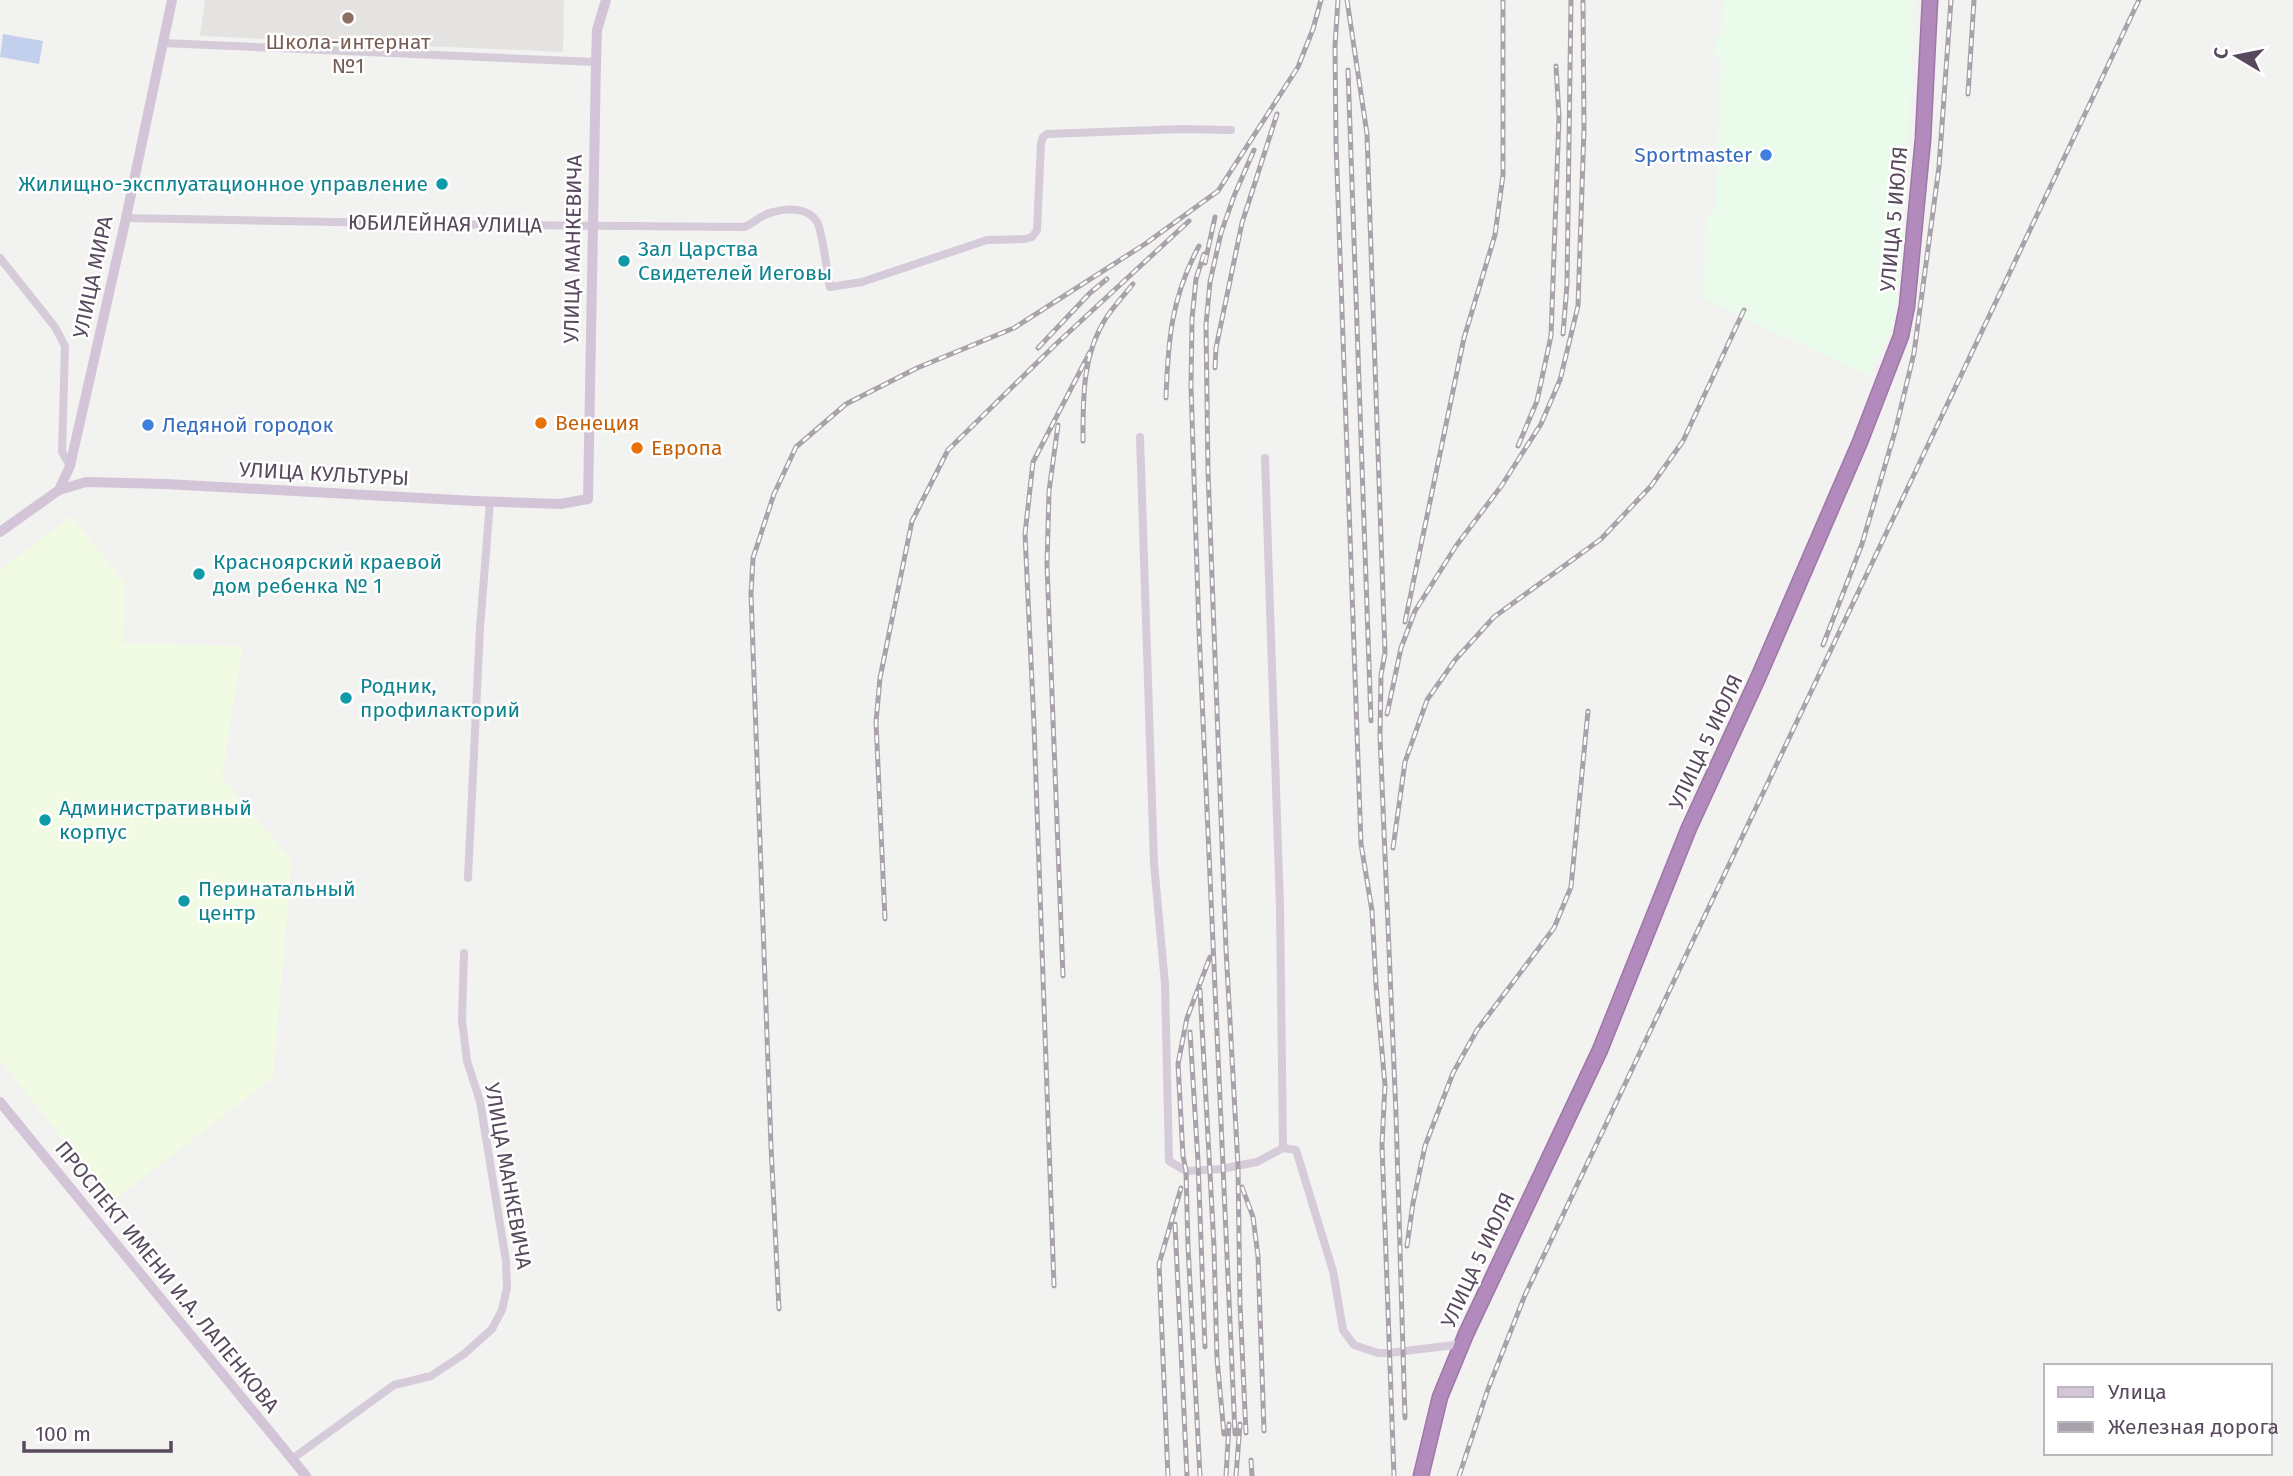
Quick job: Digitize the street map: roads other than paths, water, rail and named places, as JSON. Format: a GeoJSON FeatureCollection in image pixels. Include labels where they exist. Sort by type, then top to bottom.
{"type":"FeatureCollection","features":[{"type":"Feature","properties":{"kind":"highway","name":"УЛИЦА 5 ИЮЛЯ"},"geometry":{"type":"LineString","coordinates":[[1421,1476],[1440,1397],[1462,1344],[1600,1050],[1689,828],[1796,591],[1865,430],[1896,349],[1907,306],[1923,139],[1930,0]]}},
{"type":"Feature","properties":{"kind":"street","name":"УЛИЦА МИРА"},"geometry":{"type":"LineString","coordinates":[[0,532],[59,490],[70,466],[172,0]]}},
{"type":"Feature","properties":{"kind":"street","name":"УЛИЦА МАНКЕВИЧА"},"geometry":{"type":"LineString","coordinates":[[588,499],[597,30],[606,0]]}},
{"type":"Feature","properties":{"kind":"street"},"geometry":{"type":"LineString","coordinates":[[162,44],[596,62]]}},
{"type":"Feature","properties":{"kind":"street","name":"ЮБИЛЕЙНАЯ УЛИЦА"},"geometry":{"type":"LineString","coordinates":[[126,218],[744,227],[770,212],[800,210],[817,223],[830,287],[862,282],[987,240],[1032,237],[1037,230],[1041,143],[1047,134],[1231,130]]}},
{"type":"Feature","properties":{"kind":"street"},"geometry":{"type":"LineString","coordinates":[[0,258],[55,327],[65,346],[62,452],[70,466]]}},
{"type":"Feature","properties":{"kind":"street"},"geometry":{"type":"LineString","coordinates":[[1140,437],[1154,864],[1165,984],[1169,1161],[1186,1171],[1221,1169],[1257,1162],[1283,1148],[1297,1150],[1333,1271],[1343,1330],[1354,1345],[1378,1353],[1389,1353],[1462,1344]]}},
{"type":"Feature","properties":{"kind":"street"},"geometry":{"type":"LineString","coordinates":[[1265,458],[1280,907],[1283,1148]]}},
{"type":"Feature","properties":{"kind":"street","name":"УЛИЦА КУЛЬТУРЫ"},"geometry":{"type":"LineString","coordinates":[[59,490],[86,482],[490,502],[560,504],[588,499]]}},
{"type":"Feature","properties":{"kind":"street"},"geometry":{"type":"LineString","coordinates":[[468,878],[482,601],[490,502]]}},
{"type":"Feature","properties":{"kind":"street","name":"УЛИЦА МАНКЕВИЧА"},"geometry":{"type":"LineString","coordinates":[[292,1459],[394,1385],[431,1376],[464,1354],[492,1329],[502,1310],[507,1288],[506,1261],[480,1101],[467,1061],[462,1020],[464,953]]}},
{"type":"Feature","properties":{"kind":"street","name":"ПРОСПЕКТ ИМЕНИ И.А. ЛАПЕНКОВА"},"geometry":{"type":"LineString","coordinates":[[0,1102],[306,1476]]}},
{"type":"Feature","properties":{"kind":"railway"},"geometry":{"type":"LineString","coordinates":[[779,1309],[751,594],[753,558],[774,494],[796,447],[846,404],[917,368],[1014,328],[1145,244],[1218,191],[1298,67],[1321,0]]}},
{"type":"Feature","properties":{"kind":"railway"},"geometry":{"type":"LineString","coordinates":[[1338,0],[1335,46],[1336,142],[1361,844],[1372,911],[1385,1085],[1382,1145],[1394,1476]]}},
{"type":"Feature","properties":{"kind":"railway"},"geometry":{"type":"LineString","coordinates":[[1347,0],[1367,134],[1385,653],[1381,675],[1380,737],[1396,1114],[1405,1418]]}},
{"type":"Feature","properties":{"kind":"railway"},"geometry":{"type":"LineString","coordinates":[[1405,622],[1464,338],[1495,235],[1503,175],[1503,0]]}},
{"type":"Feature","properties":{"kind":"railway"},"geometry":{"type":"LineString","coordinates":[[1563,334],[1567,285],[1571,0]]}},
{"type":"Feature","properties":{"kind":"railway"},"geometry":{"type":"LineString","coordinates":[[1387,714],[1401,648],[1415,611],[1456,546],[1502,485],[1541,424],[1560,380],[1578,306],[1584,129],[1583,0]]}},
{"type":"Feature","properties":{"kind":"railway"},"geometry":{"type":"LineString","coordinates":[[1823,645],[1862,544],[1896,428],[1914,353],[1939,167],[1951,0]]}},
{"type":"Feature","properties":{"kind":"railway"},"geometry":{"type":"LineString","coordinates":[[1968,94],[1974,0]]}},
{"type":"Feature","properties":{"kind":"railway"},"geometry":{"type":"LineString","coordinates":[[1459,1476],[1488,1389],[1525,1295],[2139,0]]}},
{"type":"Feature","properties":{"kind":"railway"},"geometry":{"type":"LineString","coordinates":[[1518,446],[1537,401],[1551,336],[1559,117],[1556,66]]}},
{"type":"Feature","properties":{"kind":"railway"},"geometry":{"type":"LineString","coordinates":[[1348,70],[1371,721]]}},
{"type":"Feature","properties":{"kind":"railway"},"geometry":{"type":"LineString","coordinates":[[1215,368],[1216,348],[1242,223],[1277,114]]}},
{"type":"Feature","properties":{"kind":"railway"},"geometry":{"type":"LineString","coordinates":[[1246,1433],[1240,1304],[1238,1166],[1226,949],[1208,471],[1206,324],[1210,282],[1221,233],[1254,150]]}},
{"type":"Feature","properties":{"kind":"railway"},"geometry":{"type":"LineString","coordinates":[[1205,263],[1215,217]]}},
{"type":"Feature","properties":{"kind":"railway"},"geometry":{"type":"LineString","coordinates":[[885,919],[876,722],[880,678],[912,521],[948,450],[1055,345],[1189,221]]}},
{"type":"Feature","properties":{"kind":"railway"},"geometry":{"type":"LineString","coordinates":[[1166,398],[1173,320],[1182,284],[1199,246]]}},
{"type":"Feature","properties":{"kind":"railway"},"geometry":{"type":"LineString","coordinates":[[1204,254],[1196,279],[1192,319],[1191,386],[1199,631],[1235,1434]]}},
{"type":"Feature","properties":{"kind":"railway"},"geometry":{"type":"LineString","coordinates":[[1038,348],[1090,293],[1107,279]]}},
{"type":"Feature","properties":{"kind":"railway"},"geometry":{"type":"LineString","coordinates":[[1083,441],[1086,378],[1092,347],[1106,318],[1133,284]]}},
{"type":"Feature","properties":{"kind":"railway"},"geometry":{"type":"LineString","coordinates":[[1393,848],[1405,762],[1427,700],[1455,660],[1494,617],[1601,539],[1651,486],[1683,441],[1744,310]]}},
{"type":"Feature","properties":{"kind":"railway"},"geometry":{"type":"LineString","coordinates":[[1054,1286],[1025,534],[1033,462],[1090,352]]}},
{"type":"Feature","properties":{"kind":"railway"},"geometry":{"type":"LineString","coordinates":[[1058,425],[1049,491],[1047,565],[1063,976]]}},
{"type":"Feature","properties":{"kind":"railway"},"geometry":{"type":"LineString","coordinates":[[1407,1246],[1425,1146],[1453,1073],[1477,1030],[1554,928],[1571,887],[1588,711]]}},
{"type":"Feature","properties":{"kind":"railway"},"geometry":{"type":"LineString","coordinates":[[1200,1476],[1186,1171],[1178,1064],[1187,1018],[1210,957]]}},
{"type":"Feature","properties":{"kind":"railway"},"geometry":{"type":"LineString","coordinates":[[1200,990],[1214,1247],[1217,1359],[1224,1434]]}},
{"type":"Feature","properties":{"kind":"railway"},"geometry":{"type":"LineString","coordinates":[[1190,1032],[1205,1347]]}},
{"type":"Feature","properties":{"kind":"railway"},"geometry":{"type":"LineString","coordinates":[[1242,1187],[1253,1217],[1258,1256],[1264,1431]]}},
{"type":"Feature","properties":{"kind":"railway"},"geometry":{"type":"LineString","coordinates":[[1168,1476],[1159,1264],[1181,1188]]}},
{"type":"Feature","properties":{"kind":"railway"},"geometry":{"type":"LineString","coordinates":[[1175,1224],[1187,1476]]}},
{"type":"Feature","properties":{"kind":"railway"},"geometry":{"type":"LineString","coordinates":[[1226,1476],[1229,1424]]}},
{"type":"Feature","properties":{"kind":"railway"},"geometry":{"type":"LineString","coordinates":[[1236,1476],[1240,1424]]}},
{"type":"Feature","properties":{"kind":"railway"},"geometry":{"type":"LineString","coordinates":[[1251,1460],[1252,1476]]}},
{"type":"Feature","properties":{"kind":"place","name":"Школа-интернат №1"},"geometry":{"type":"Point","coordinates":[348,18]}},
{"type":"Feature","properties":{"kind":"place","name":"Sportmaster"},"geometry":{"type":"Point","coordinates":[1766,155]}},
{"type":"Feature","properties":{"kind":"place","name":"Жилищно-эксплуатационное управление"},"geometry":{"type":"Point","coordinates":[442,184]}},
{"type":"Feature","properties":{"kind":"place","name":"Зал Царства Свидетелей Иеговы"},"geometry":{"type":"Point","coordinates":[624,261]}},
{"type":"Feature","properties":{"kind":"place","name":"Венеция"},"geometry":{"type":"Point","coordinates":[541,423]}},
{"type":"Feature","properties":{"kind":"place","name":"Ледяной городок"},"geometry":{"type":"Point","coordinates":[148,425]}},
{"type":"Feature","properties":{"kind":"place","name":"Европа"},"geometry":{"type":"Point","coordinates":[637,448]}},
{"type":"Feature","properties":{"kind":"place","name":"Красноярский краевой дом ребенка № 1"},"geometry":{"type":"Point","coordinates":[199,574]}},
{"type":"Feature","properties":{"kind":"place","name":"Родник, профилакторий"},"geometry":{"type":"Point","coordinates":[346,698]}},
{"type":"Feature","properties":{"kind":"place","name":"Административный корпус"},"geometry":{"type":"Point","coordinates":[45,820]}},
{"type":"Feature","properties":{"kind":"place","name":"Перинатальный центр"},"geometry":{"type":"Point","coordinates":[184,901]}}]}
